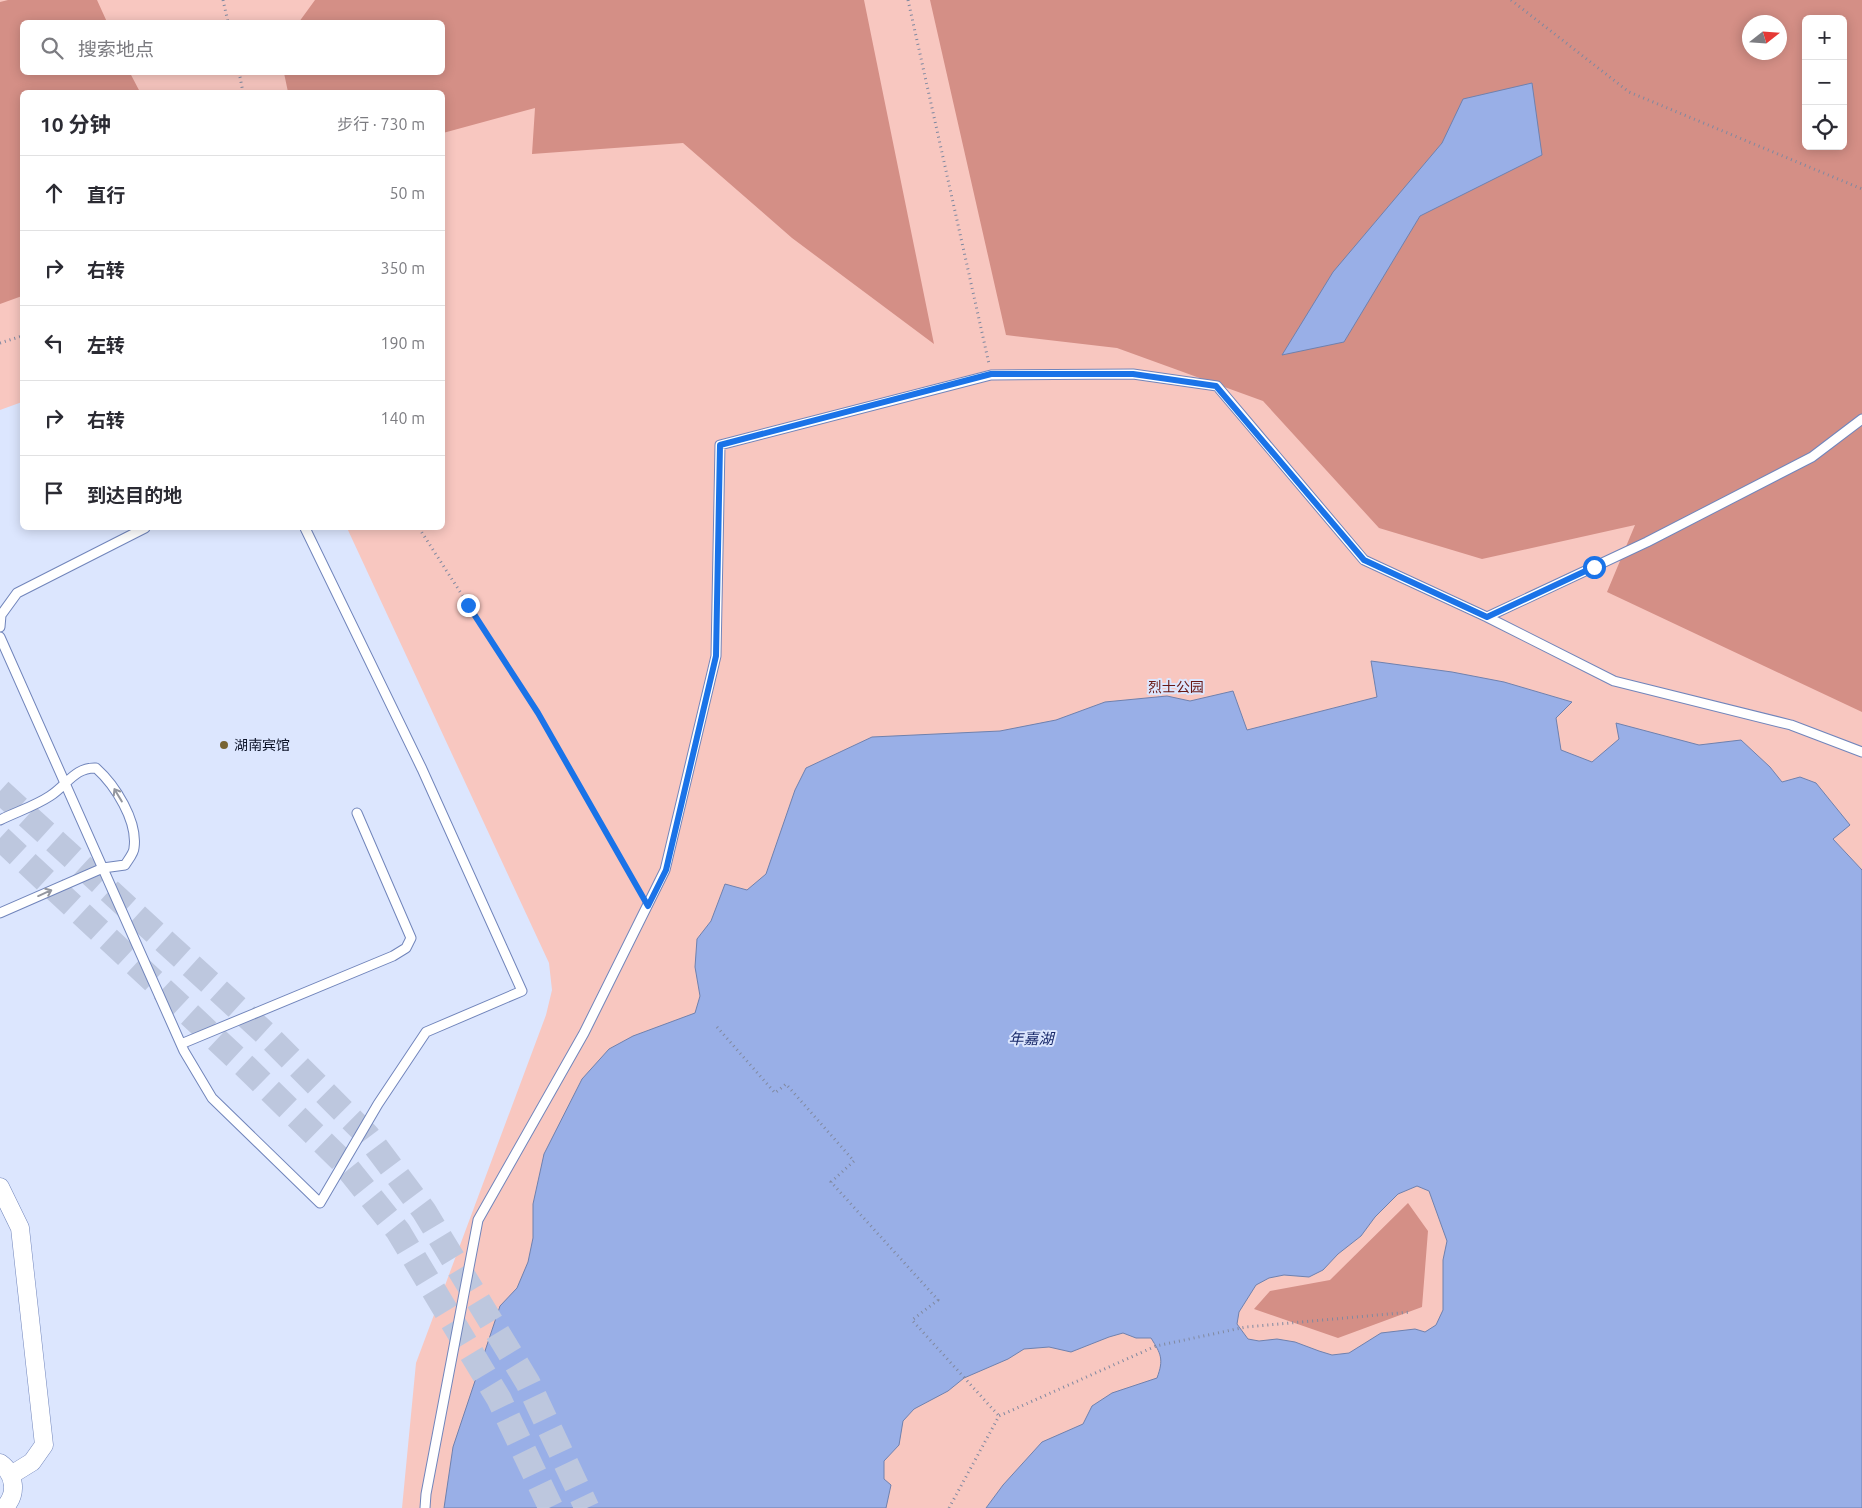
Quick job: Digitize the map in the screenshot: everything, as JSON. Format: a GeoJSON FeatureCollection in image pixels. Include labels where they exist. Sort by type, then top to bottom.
{"type":"FeatureCollection","features":[{"type":"Feature","properties":{"kind":"street"},"geometry":{"type":"LineString","coordinates":[[0,1187],[20,1228],[44,1445],[32,1462],[5,1469],[13,1485],[12,1495],[4,1508]]}},
{"type":"Feature","properties":{"kind":"lane"},"geometry":{"type":"LineString","coordinates":[[425,1508],[478,1220],[584,1033],[666,870],[716,656],[720,445],[991,374],[1133,374],[1216,386],[1364,560],[1487,617],[1614,681],[1791,724],[1862,752]]}},
{"type":"Feature","properties":{"kind":"lane"},"geometry":{"type":"LineString","coordinates":[[1487,617],[1647,542],[1812,457],[1862,419]]}},
{"type":"Feature","properties":{"kind":"lane"},"geometry":{"type":"LineString","coordinates":[[0,627],[1,615],[17,593],[142,530]]}},
{"type":"Feature","properties":{"kind":"lane"},"geometry":{"type":"LineString","coordinates":[[0,637],[181,1044],[212,1098],[320,1203],[378,1104],[426,1032],[522,991],[422,769],[306,530]]}},
{"type":"Feature","properties":{"kind":"lane"},"geometry":{"type":"LineString","coordinates":[[0,820],[49,797],[66,785],[76,773],[86,768],[96,768],[109,780],[124,805],[134,831],[134,849],[125,865],[103,868],[0,913]]}},
{"type":"Feature","properties":{"kind":"lane"},"geometry":{"type":"LineString","coordinates":[[181,1044],[393,956],[406,948],[411,938],[357,813]]}},
{"type":"Feature","properties":{"kind":"path"},"geometry":{"type":"LineString","coordinates":[[223,0],[228,20]]}},
{"type":"Feature","properties":{"kind":"path"},"geometry":{"type":"LineString","coordinates":[[908,0],[991,374]]}},
{"type":"Feature","properties":{"kind":"path"},"geometry":{"type":"LineString","coordinates":[[1511,0],[1629,92],[1862,189]]}},
{"type":"Feature","properties":{"kind":"path"},"geometry":{"type":"LineString","coordinates":[[240,75],[244,90]]}},
{"type":"Feature","properties":{"kind":"path"},"geometry":{"type":"LineString","coordinates":[[0,343],[20,337]]}},
{"type":"Feature","properties":{"kind":"path"},"geometry":{"type":"LineString","coordinates":[[420,530],[538,713],[648,906]]}},
{"type":"Feature","properties":{"kind":"path"},"geometry":{"type":"LineString","coordinates":[[717,1027],[775,1093],[786,1084],[854,1161],[831,1182],[938,1300],[912,1320],[999,1416]]}},
{"type":"Feature","properties":{"kind":"path"},"geometry":{"type":"LineString","coordinates":[[949,1508],[999,1416],[1156,1346],[1246,1327],[1411,1312]]}},
{"type":"Feature","properties":{"kind":"green space","name":"烈士公园"},"geometry":{"type":"Polygon","coordinates":[[[0,0],[1862,0],[1862,1508],[402,1508],[416,1363],[546,1015],[552,990],[549,963],[348,530],[445,530],[445,90],[20,90],[20,403],[0,410],[0,0]]]}},
{"type":"Feature","properties":{"kind":"shaded area"},"geometry":{"type":"Polygon","coordinates":[[[8,0],[97,0],[106,20],[20,20],[20,75],[131,75],[139,90],[20,90],[20,297],[0,304],[0,2],[8,0]]]}},
{"type":"Feature","properties":{"kind":"shaded area"},"geometry":{"type":"Polygon","coordinates":[[[315,0],[864,0],[934,344],[792,238],[683,143],[532,154],[535,108],[445,132],[445,90],[288,90],[284,75],[445,75],[445,20],[300,20],[315,0]]]}},
{"type":"Feature","properties":{"kind":"shaded area"},"geometry":{"type":"Polygon","coordinates":[[[930,0],[1862,0],[1862,712],[1607,592],[1635,525],[1482,559],[1379,528],[1263,401],[1117,348],[1006,335],[930,0]]]}},
{"type":"Feature","properties":{"kind":"shaded area"},"geometry":{"type":"Polygon","coordinates":[[[1408,1203],[1428,1231],[1422,1307],[1338,1338],[1254,1309],[1270,1291],[1330,1280],[1408,1203]]]}},
{"type":"Feature","properties":{"kind":"water"},"geometry":{"type":"Polygon","coordinates":[[[1532,83],[1542,155],[1420,216],[1344,342],[1282,355],[1333,272],[1442,143],[1463,99],[1532,83]]]}},
{"type":"Feature","properties":{"kind":"water","name":"年嘉湖"},"geometry":{"type":"Polygon","coordinates":[[[1371,661],[1452,672],[1504,682],[1572,702],[1556,718],[1561,750],[1592,762],[1619,739],[1616,723],[1699,745],[1741,740],[1770,767],[1782,782],[1800,777],[1816,783],[1850,825],[1833,839],[1862,870],[1862,1508],[986,1508],[1003,1485],[1042,1442],[1083,1424],[1092,1406],[1112,1393],[1157,1378],[1161,1361],[1157,1348],[1151,1338],[1136,1338],[1123,1333],[1071,1352],[1049,1347],[1024,1349],[1008,1359],[964,1378],[948,1391],[914,1409],[903,1421],[899,1445],[884,1461],[884,1479],[891,1485],[886,1508],[444,1508],[453,1447],[500,1306],[517,1288],[528,1262],[533,1238],[533,1204],[544,1154],[582,1079],[609,1049],[633,1036],[695,1013],[700,996],[695,967],[697,939],[711,921],[725,884],[747,890],[766,874],[795,790],[806,768],[872,737],[1000,731],[1056,720],[1105,702],[1167,696],[1190,701],[1233,691],[1247,730],[1377,697],[1371,661]],[[1417,1186],[1398,1194],[1375,1217],[1361,1236],[1338,1254],[1323,1270],[1309,1277],[1284,1275],[1269,1278],[1256,1285],[1239,1312],[1237,1324],[1248,1339],[1259,1341],[1277,1339],[1295,1342],[1332,1355],[1349,1353],[1381,1333],[1415,1329],[1425,1332],[1436,1325],[1443,1310],[1443,1260],[1447,1241],[1429,1191],[1417,1186]]]}},
{"type":"Feature","properties":{"kind":"tunnel"},"geometry":{"type":"LineString","coordinates":[[0,791],[266,1034],[367,1135],[424,1211],[528,1383],[587,1508]]}},
{"type":"Feature","properties":{"kind":"tunnel"},"geometry":{"type":"LineString","coordinates":[[0,838],[247,1068],[341,1160],[398,1231],[499,1399],[551,1508]]}},
{"type":"Feature","properties":{"kind":"place","name":"湖南宾馆"},"geometry":{"type":"Point","coordinates":[224,745]}},
{"type":"Feature","properties":{"kind":"route"},"geometry":{"type":"LineString","coordinates":[[468,605],[538,713],[648,906],[666,870],[716,656],[720,445],[991,374],[1133,374],[1216,386],[1364,560],[1487,617],[1594,567]]}}]}
